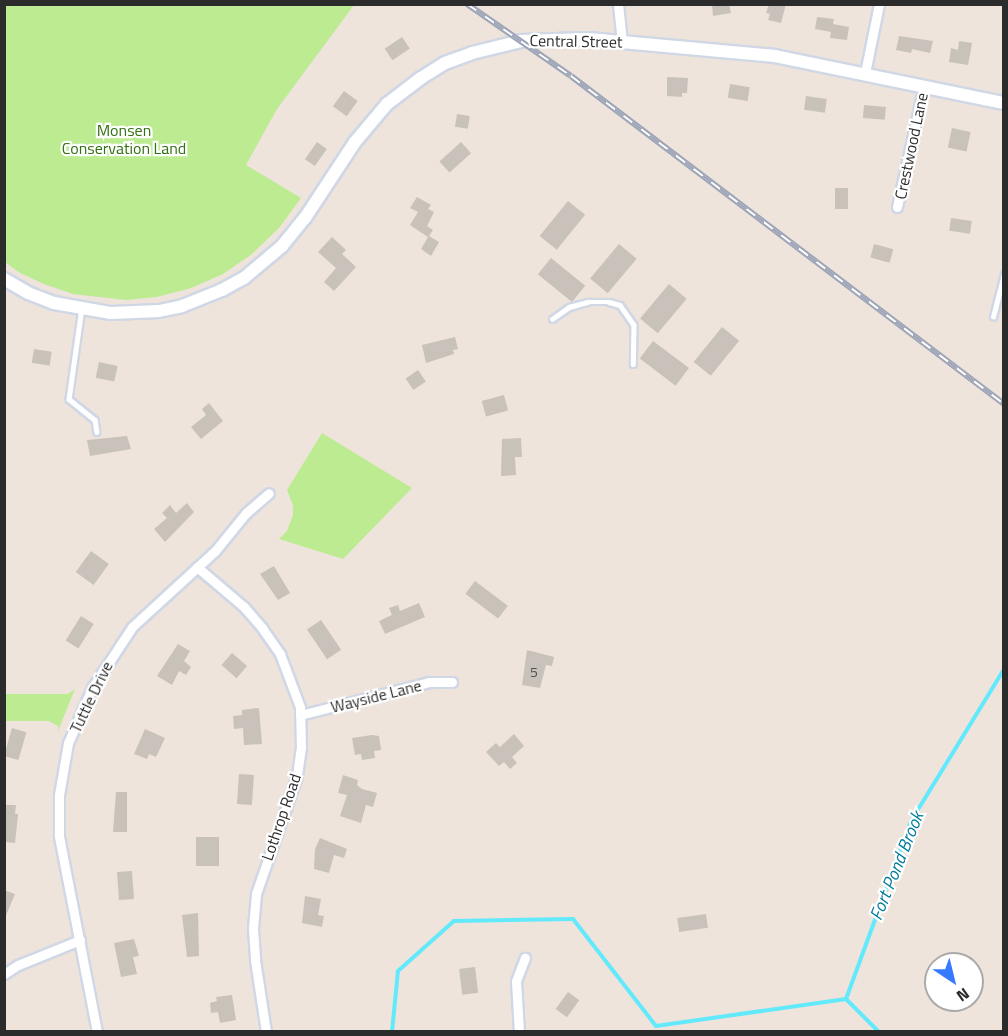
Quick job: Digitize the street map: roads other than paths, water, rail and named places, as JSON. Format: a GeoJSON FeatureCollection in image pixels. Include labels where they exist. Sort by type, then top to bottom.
{"type":"FeatureCollection","features":[{"type":"Feature","properties":{"kind":"street"},"geometry":{"type":"LineString","coordinates":[[618,4],[622,41]]}},
{"type":"Feature","properties":{"kind":"street"},"geometry":{"type":"LineString","coordinates":[[865,73],[879,4]]}},
{"type":"Feature","properties":{"kind":"street","name":"Central Street"},"geometry":{"type":"LineString","coordinates":[[4,279],[28,293],[54,303],[111,313],[159,311],[202,299],[244,278],[282,246],[305,218],[355,142],[387,104],[445,63],[472,53],[520,41],[558,38],[622,41],[775,56],[1004,103]]}},
{"type":"Feature","properties":{"kind":"street","name":"Crestwood Lane"},"geometry":{"type":"LineString","coordinates":[[897,207],[924,85]]}},
{"type":"Feature","properties":{"kind":"street","name":"Tuttle Drive"},"geometry":{"type":"LineString","coordinates":[[97,1032],[59,836],[59,795],[68,743],[79,713],[132,627],[215,550],[246,513],[269,494]]}},
{"type":"Feature","properties":{"kind":"street","name":"Lothrop Road"},"geometry":{"type":"LineString","coordinates":[[197,567],[244,607],[262,628],[280,654],[300,707],[301,747],[297,776],[256,894],[253,929],[255,960],[266,1032]]}},
{"type":"Feature","properties":{"kind":"street","name":"Wayside Lane"},"geometry":{"type":"LineString","coordinates":[[300,715],[429,682],[452,682]]}},
{"type":"Feature","properties":{"kind":"street"},"geometry":{"type":"LineString","coordinates":[[4,974],[18,965],[80,940]]}},
{"type":"Feature","properties":{"kind":"street"},"geometry":{"type":"LineString","coordinates":[[519,1032],[516,981],[525,958]]}},
{"type":"Feature","properties":{"kind":"lane"},"geometry":{"type":"LineString","coordinates":[[993,317],[1004,274]]}},
{"type":"Feature","properties":{"kind":"lane"},"geometry":{"type":"LineString","coordinates":[[552,319],[569,308],[588,302],[609,302],[620,305],[634,325],[633,364]]}},
{"type":"Feature","properties":{"kind":"lane"},"geometry":{"type":"LineString","coordinates":[[82,308],[69,399],[95,420],[97,432]]}},
{"type":"Feature","properties":{"kind":"waterway","name":"Fort Pond Brook"},"geometry":{"type":"LineString","coordinates":[[879,1032],[846,999],[911,821],[1004,669]]}},
{"type":"Feature","properties":{"kind":"waterway"},"geometry":{"type":"LineString","coordinates":[[392,1032],[398,971],[454,921],[573,919],[656,1026],[846,999]]}},
{"type":"Feature","properties":{"kind":"railway"},"geometry":{"type":"LineString","coordinates":[[467,4],[571,76],[1004,404]]}},
{"type":"Feature","properties":{"kind":"park label","name":"Monsen Conservation Land"},"geometry":{"type":"Point","coordinates":[124,139]}}]}
